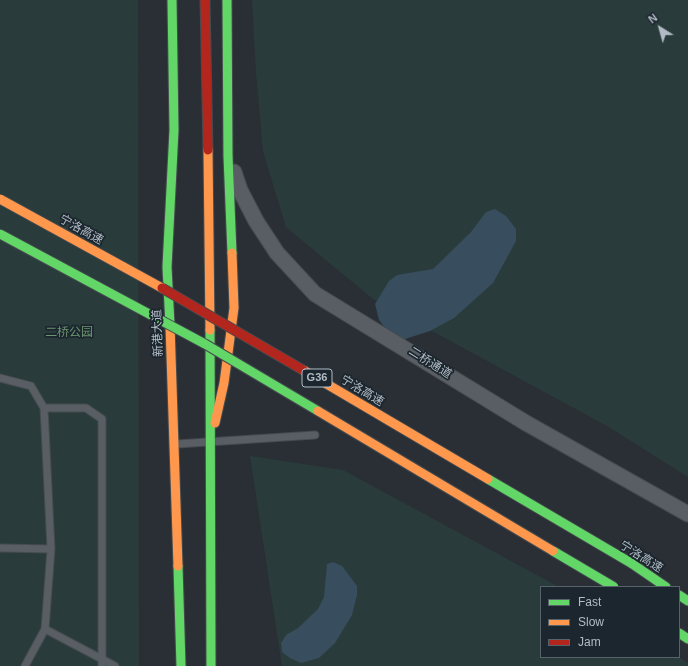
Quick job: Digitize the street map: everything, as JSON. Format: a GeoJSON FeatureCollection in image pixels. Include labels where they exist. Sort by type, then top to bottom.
{"type":"FeatureCollection","features":[{"type":"Feature","properties":{"kind":"main road","name":"新港大道"},"geometry":{"type":"LineString","coordinates":[[172,0],[174,130],[167,267],[175,444],[180,666]]}},
{"type":"Feature","properties":{"kind":"main road"},"geometry":{"type":"LineString","coordinates":[[205,0],[210,277],[211,666]]}},
{"type":"Feature","properties":{"kind":"main road"},"geometry":{"type":"LineString","coordinates":[[210,443],[224,383],[234,308],[228,156],[227,0]]}},
{"type":"Feature","properties":{"kind":"main road","name":"宁洛高速"},"geometry":{"type":"LineString","coordinates":[[0,199],[208,314],[631,563],[665,586]]}},
{"type":"Feature","properties":{"kind":"main road","name":"G36"},"geometry":{"type":"LineString","coordinates":[[0,234],[205,344],[612,586]]}},
{"type":"Feature","properties":{"kind":"main road"},"geometry":{"type":"LineString","coordinates":[[680,633],[688,639]]}},
{"type":"Feature","properties":{"kind":"street","name":"二桥通道"},"geometry":{"type":"LineString","coordinates":[[228,156],[240,190],[256,221],[277,253],[315,294],[526,423],[688,514]]}},
{"type":"Feature","properties":{"kind":"lane"},"geometry":{"type":"LineString","coordinates":[[0,378],[31,386],[44,408],[51,549],[45,629],[24,666]]}},
{"type":"Feature","properties":{"kind":"lane"},"geometry":{"type":"LineString","coordinates":[[44,408],[86,408],[102,419],[102,663]]}},
{"type":"Feature","properties":{"kind":"lane"},"geometry":{"type":"LineString","coordinates":[[175,444],[210,443],[315,435]]}},
{"type":"Feature","properties":{"kind":"lane"},"geometry":{"type":"LineString","coordinates":[[0,548],[51,549]]}},
{"type":"Feature","properties":{"kind":"lane"},"geometry":{"type":"LineString","coordinates":[[45,629],[102,663],[115,666]]}},
{"type":"Feature","properties":{"kind":"green space","name":"二桥公园"},"geometry":{"type":"Polygon","coordinates":[[[0,0],[138,0],[139,666],[0,666],[0,0]]]}},
{"type":"Feature","properties":{"kind":"green space"},"geometry":{"type":"Polygon","coordinates":[[[252,0],[688,0],[688,477],[607,426],[373,299],[286,227],[263,151],[256,73],[252,0]]]}},
{"type":"Feature","properties":{"kind":"green space"},"geometry":{"type":"Polygon","coordinates":[[[250,456],[343,470],[557,586],[540,586],[540,658],[680,658],[688,663],[688,666],[282,666],[250,456]]]}},
{"type":"Feature","properties":{"kind":"water"},"geometry":{"type":"Polygon","coordinates":[[[495,209],[506,216],[516,229],[516,241],[493,283],[454,318],[430,331],[402,340],[389,333],[379,320],[375,304],[389,281],[397,275],[433,269],[471,232],[486,212],[495,209]]]}},
{"type":"Feature","properties":{"kind":"water"},"geometry":{"type":"Polygon","coordinates":[[[333,562],[342,566],[357,586],[357,595],[352,615],[335,643],[319,658],[301,663],[282,652],[281,643],[286,635],[298,628],[318,609],[324,597],[327,564],[333,562]]]}},
{"type":"Feature","properties":{"kind":"traffic: fast"},"geometry":{"type":"LineString","coordinates":[[170,325],[167,267],[174,130],[172,0]]}},
{"type":"Feature","properties":{"kind":"traffic: fast"},"geometry":{"type":"LineString","coordinates":[[227,0],[228,156],[232,253]]}},
{"type":"Feature","properties":{"kind":"traffic: fast"},"geometry":{"type":"LineString","coordinates":[[0,234],[205,344],[318,411]]}},
{"type":"Feature","properties":{"kind":"traffic: fast"},"geometry":{"type":"LineString","coordinates":[[210,330],[211,666]]}},
{"type":"Feature","properties":{"kind":"traffic: fast"},"geometry":{"type":"LineString","coordinates":[[488,479],[631,563]]}},
{"type":"Feature","properties":{"kind":"traffic: fast"},"geometry":{"type":"LineString","coordinates":[[553,551],[612,586]]}},
{"type":"Feature","properties":{"kind":"traffic: fast"},"geometry":{"type":"LineString","coordinates":[[631,563],[665,586]]}},
{"type":"Feature","properties":{"kind":"traffic: fast"},"geometry":{"type":"LineString","coordinates":[[178,566],[181,666]]}},
{"type":"Feature","properties":{"kind":"traffic: fast"},"geometry":{"type":"LineString","coordinates":[[680,596],[688,601]]}},
{"type":"Feature","properties":{"kind":"traffic: fast"},"geometry":{"type":"LineString","coordinates":[[680,634],[688,639]]}},
{"type":"Feature","properties":{"kind":"traffic: slow"},"geometry":{"type":"LineString","coordinates":[[208,150],[210,330]]}},
{"type":"Feature","properties":{"kind":"traffic: slow"},"geometry":{"type":"LineString","coordinates":[[0,199],[162,288]]}},
{"type":"Feature","properties":{"kind":"traffic: slow"},"geometry":{"type":"LineString","coordinates":[[215,423],[224,383],[234,308],[232,253]]}},
{"type":"Feature","properties":{"kind":"traffic: slow"},"geometry":{"type":"LineString","coordinates":[[170,325],[178,566]]}},
{"type":"Feature","properties":{"kind":"traffic: slow"},"geometry":{"type":"LineString","coordinates":[[303,370],[488,479]]}},
{"type":"Feature","properties":{"kind":"traffic: slow"},"geometry":{"type":"LineString","coordinates":[[318,411],[553,551]]}},
{"type":"Feature","properties":{"kind":"traffic: jam"},"geometry":{"type":"LineString","coordinates":[[205,0],[208,150]]}},
{"type":"Feature","properties":{"kind":"traffic: jam"},"geometry":{"type":"LineString","coordinates":[[162,288],[303,370]]}}]}
